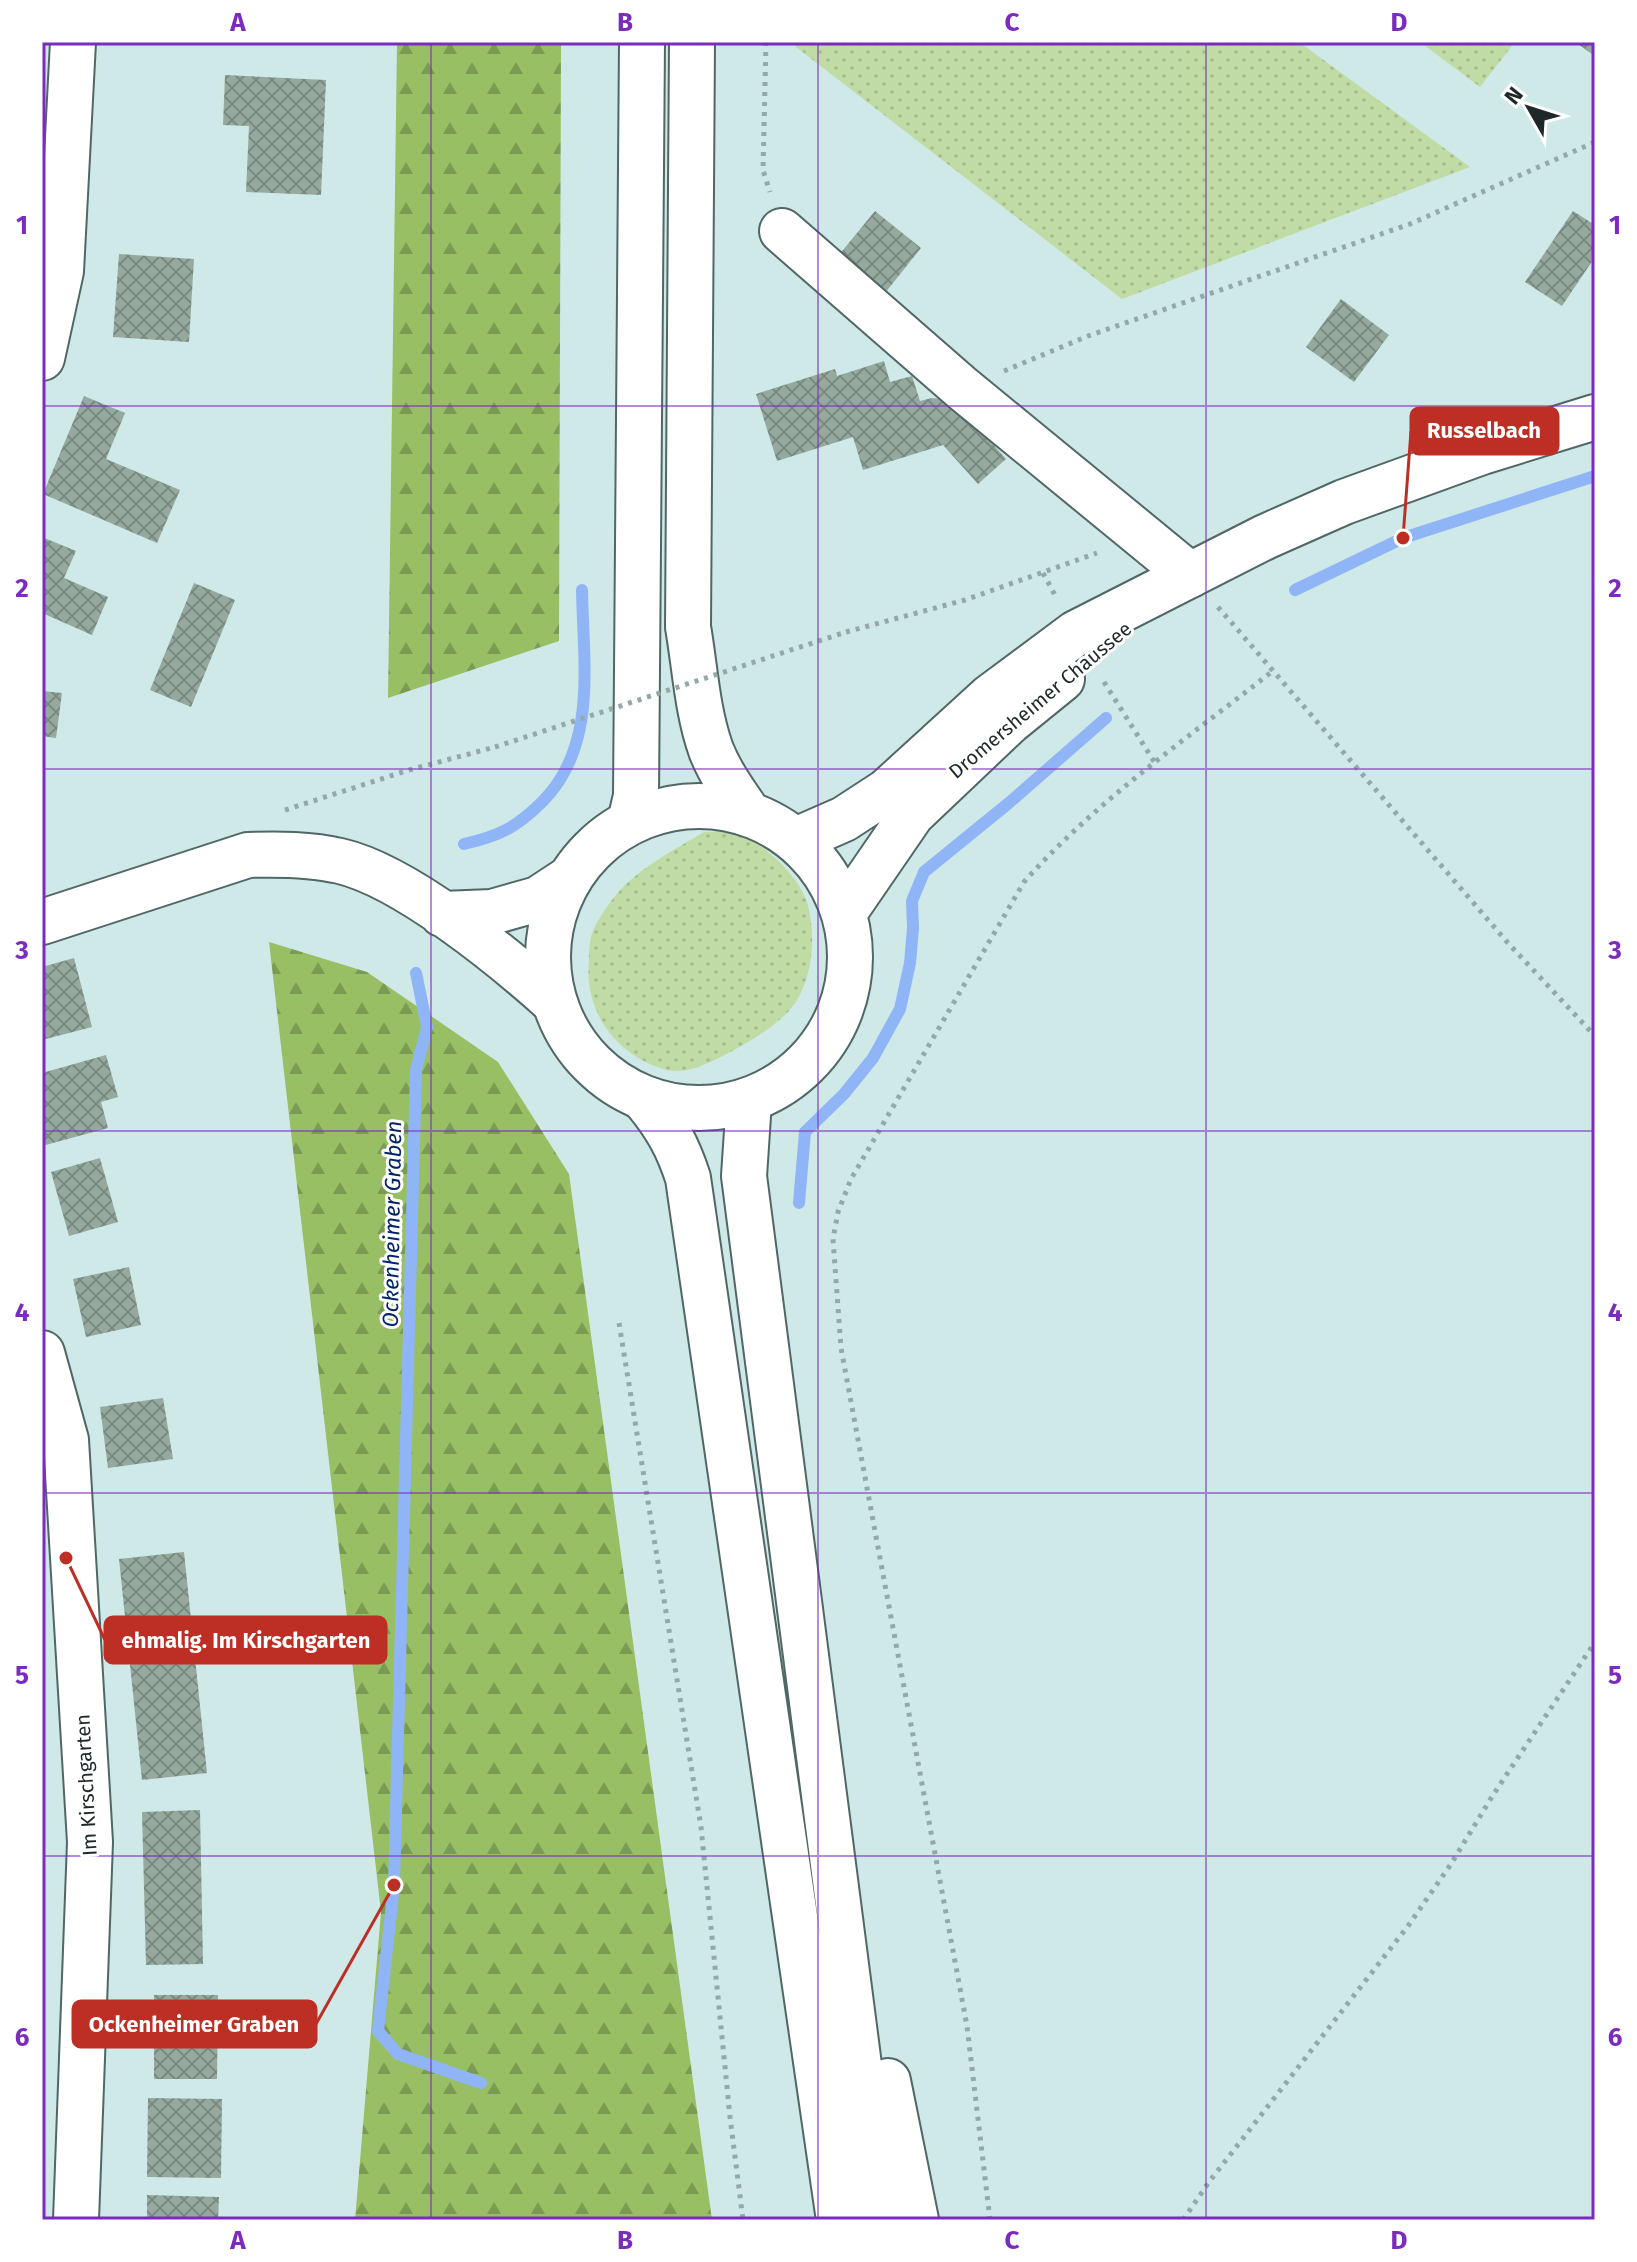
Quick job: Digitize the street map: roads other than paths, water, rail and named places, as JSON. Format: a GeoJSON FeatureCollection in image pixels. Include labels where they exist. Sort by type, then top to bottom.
{"type":"FeatureCollection","features":[{"type":"Feature","properties":{"kind":"main road"},"geometry":{"type":"LineString","coordinates":[[42,358],[61,271],[73,42]]}},
{"type":"Feature","properties":{"kind":"main road"},"geometry":{"type":"LineString","coordinates":[[630,822],[636,796],[642,42]]}},
{"type":"Feature","properties":{"kind":"main road"},"geometry":{"type":"LineString","coordinates":[[692,42],[688,627],[711,749],[725,780],[749,814]]}},
{"type":"Feature","properties":{"kind":"main road"},"geometry":{"type":"LineString","coordinates":[[782,231],[962,388],[1190,575]]}},
{"type":"Feature","properties":{"kind":"main road","name":"Dromersheimer Chaussee"},"geometry":{"type":"LineString","coordinates":[[796,840],[844,819],[887,791],[990,697],[1076,633],[1265,537],[1344,502],[1482,452],[1595,417]]}},
{"type":"Feature","properties":{"kind":"main road","name":"Dromersheimer Chaussee"},"geometry":{"type":"LineString","coordinates":[[844,913],[912,814],[1009,722],[1190,575]]}},
{"type":"Feature","properties":{"kind":"main road"},"geometry":{"type":"LineString","coordinates":[[689,806],[719,807],[749,814],[774,825],[796,840],[816,861],[833,886],[844,913],[851,951],[847,989],[834,1026],[812,1058],[783,1084],[749,1101],[715,1109],[679,1108],[645,1100],[624,1090],[588,1061],[562,1024],[548,977],[551,926],[570,878],[607,837],[630,822],[659,811],[689,806]]}},
{"type":"Feature","properties":{"kind":"main road"},"geometry":{"type":"LineString","coordinates":[[42,922],[248,855],[282,853],[342,861],[381,876],[442,914],[518,970],[554,1002]]}},
{"type":"Feature","properties":{"kind":"main road"},"geometry":{"type":"LineString","coordinates":[[442,914],[492,912],[538,899],[570,878]]}},
{"type":"Feature","properties":{"kind":"main road"},"geometry":{"type":"LineString","coordinates":[[645,1100],[665,1123],[678,1147],[688,1178],[839,2220]]}},
{"type":"Feature","properties":{"kind":"main road"},"geometry":{"type":"LineString","coordinates":[[749,1101],[744,1176],[879,2220]]}},
{"type":"Feature","properties":{"kind":"main road","name":"Im Kirschgarten"},"geometry":{"type":"LineString","coordinates":[[42,1353],[66,1440],[90,1842],[76,2220]]}},
{"type":"Feature","properties":{"kind":"main road"},"geometry":{"type":"LineString","coordinates":[[832,1845],[871,1994],[916,2220]]}},
{"type":"Feature","properties":{"kind":"waterway"},"geometry":{"type":"LineString","coordinates":[[1295,590],[1403,538],[1595,476]]}},
{"type":"Feature","properties":{"kind":"waterway","name":"Ockenheimer Graben"},"geometry":{"type":"LineString","coordinates":[[464,844],[498,834],[525,818],[561,779],[580,729],[584,702],[582,590]]}},
{"type":"Feature","properties":{"kind":"waterway"},"geometry":{"type":"LineString","coordinates":[[799,1203],[805,1132],[844,1094],[873,1058],[900,1009],[910,963],[912,901],[924,872],[1106,718]]}},
{"type":"Feature","properties":{"kind":"waterway","name":"Ockenheimer Graben"},"geometry":{"type":"LineString","coordinates":[[416,973],[427,1027],[416,1070],[394,1885],[378,2031],[398,2054],[481,2083]]}},
{"type":"Feature","properties":{"kind":"place","name":"Russelbach"},"geometry":{"type":"Point","coordinates":[1403,538]}},
{"type":"Feature","properties":{"kind":"place","name":"ehmalig. Im Kirschgarten"},"geometry":{"type":"Point","coordinates":[66,1558]}},
{"type":"Feature","properties":{"kind":"place","name":"Ockenheimer Graben"},"geometry":{"type":"Point","coordinates":[394,1885]}}]}
